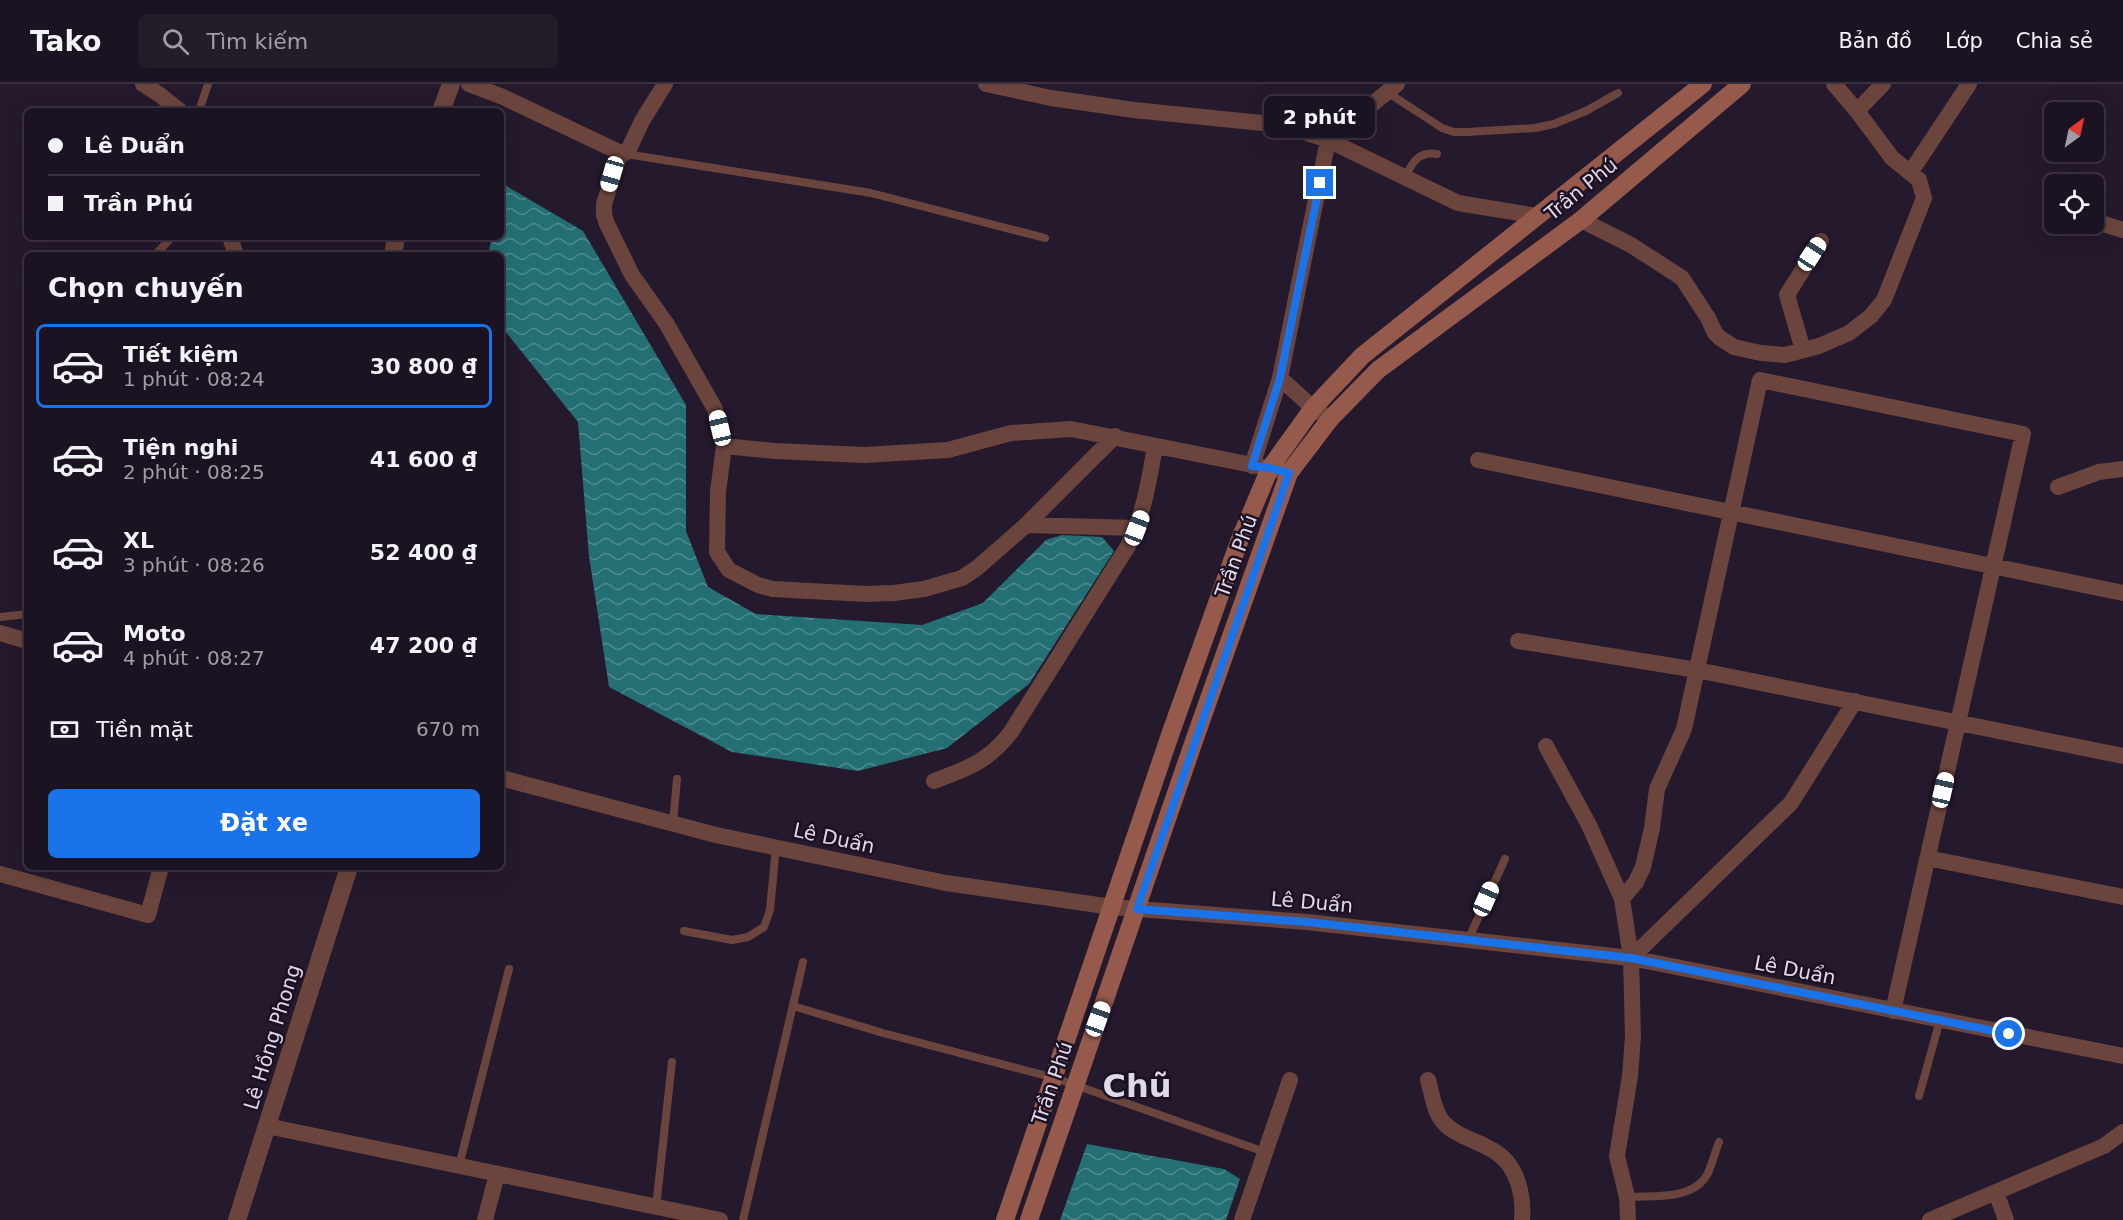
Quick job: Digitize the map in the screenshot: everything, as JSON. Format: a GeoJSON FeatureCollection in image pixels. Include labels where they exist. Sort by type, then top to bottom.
{"type":"FeatureCollection","features":[{"type":"Feature","properties":{"kind":"main road","name":"Trần Phú"},"geometry":{"type":"LineString","coordinates":[[1005,1220],[1171,732],[1240,539],[1270,468],[1312,408],[1362,356],[1703,84]]}},
{"type":"Feature","properties":{"kind":"main road","name":"Trần Phú"},"geometry":{"type":"LineString","coordinates":[[1029,1220],[1289,473],[1330,419],[1378,370],[1581,220],[1742,84]]}},
{"type":"Feature","properties":{"kind":"street"},"geometry":{"type":"LineString","coordinates":[[143,84],[176,108]]}},
{"type":"Feature","properties":{"kind":"street"},"geometry":{"type":"LineString","coordinates":[[442,108],[451,84]]}},
{"type":"Feature","properties":{"kind":"street"},"geometry":{"type":"LineString","coordinates":[[469,84],[503,97],[622,154]]}},
{"type":"Feature","properties":{"kind":"street"},"geometry":{"type":"LineString","coordinates":[[665,84],[622,154],[604,204],[607,224],[632,275],[666,323],[715,409],[724,446],[718,492],[717,552],[729,570],[758,585],[773,589],[866,594],[924,589],[962,578],[977,568],[1026,525],[1115,436]]}},
{"type":"Feature","properties":{"kind":"street"},"geometry":{"type":"LineString","coordinates":[[986,84],[1051,98],[1134,110],[1282,126],[1328,140],[1458,203],[1537,216]]}},
{"type":"Feature","properties":{"kind":"street"},"geometry":{"type":"LineString","coordinates":[[1581,220],[1631,244],[1682,278],[1708,318],[1714,333],[1734,346],[1785,355],[1819,346],[1849,333],[1871,316],[1884,300],[1924,198],[1919,180],[1892,158],[1834,84]]}},
{"type":"Feature","properties":{"kind":"street"},"geometry":{"type":"LineString","coordinates":[[1857,111],[1883,84]]}},
{"type":"Feature","properties":{"kind":"street"},"geometry":{"type":"LineString","coordinates":[[1910,173],[1969,84]]}},
{"type":"Feature","properties":{"kind":"street"},"geometry":{"type":"LineString","coordinates":[[1252,466],[1280,378],[1328,140],[1392,88]]}},
{"type":"Feature","properties":{"kind":"street"},"geometry":{"type":"LineString","coordinates":[[2104,224],[2123,230]]}},
{"type":"Feature","properties":{"kind":"street"},"geometry":{"type":"LineString","coordinates":[[1803,350],[1787,294],[1821,241]]}},
{"type":"Feature","properties":{"kind":"street"},"geometry":{"type":"LineString","coordinates":[[1280,378],[1312,408],[1330,419]]}},
{"type":"Feature","properties":{"kind":"street"},"geometry":{"type":"LineString","coordinates":[[1622,899],[1636,882],[1643,867],[1653,828],[1657,789],[1684,729],[1760,380],[2023,434],[1893,1011]]}},
{"type":"Feature","properties":{"kind":"street"},"geometry":{"type":"LineString","coordinates":[[724,446],[775,451],[864,454],[948,450],[988,438],[1034,430],[1071,429],[1115,436],[1289,473]]}},
{"type":"Feature","properties":{"kind":"street"},"geometry":{"type":"LineString","coordinates":[[934,781],[972,767],[1002,743],[1110,575],[1137,528],[1146,500],[1155,446]]}},
{"type":"Feature","properties":{"kind":"street"},"geometry":{"type":"LineString","coordinates":[[1478,460],[2123,593]]}},
{"type":"Feature","properties":{"kind":"street"},"geometry":{"type":"LineString","coordinates":[[2058,487],[2099,472],[2123,470]]}},
{"type":"Feature","properties":{"kind":"street"},"geometry":{"type":"LineString","coordinates":[[1026,525],[1137,528]]}},
{"type":"Feature","properties":{"kind":"street"},"geometry":{"type":"LineString","coordinates":[[0,633],[24,640]]}},
{"type":"Feature","properties":{"kind":"street"},"geometry":{"type":"LineString","coordinates":[[1518,641],[1697,670],[2123,756]]}},
{"type":"Feature","properties":{"kind":"street"},"geometry":{"type":"LineString","coordinates":[[1631,958],[1791,803],[1855,701]]}},
{"type":"Feature","properties":{"kind":"street"},"geometry":{"type":"LineString","coordinates":[[1546,746],[1589,825],[1622,899],[1631,958],[1633,1036],[1630,1076],[1617,1156],[1627,1197],[1628,1220]]}},
{"type":"Feature","properties":{"kind":"street","name":"Lê Duẩn"},"geometry":{"type":"LineString","coordinates":[[504,779],[716,835],[946,883],[1112,907],[1307,922],[1631,958],[2123,1056]]}},
{"type":"Feature","properties":{"kind":"street"},"geometry":{"type":"LineString","coordinates":[[1927,858],[2123,897]]}},
{"type":"Feature","properties":{"kind":"street"},"geometry":{"type":"LineString","coordinates":[[0,874],[148,915],[160,870]]}},
{"type":"Feature","properties":{"kind":"street","name":"Lê Hồng Phong"},"geometry":{"type":"LineString","coordinates":[[237,1220],[348,870]]}},
{"type":"Feature","properties":{"kind":"street"},"geometry":{"type":"LineString","coordinates":[[1242,1220],[1290,1080]]}},
{"type":"Feature","properties":{"kind":"street"},"geometry":{"type":"LineString","coordinates":[[1428,1080],[1434,1103],[1443,1122],[1468,1139],[1497,1153],[1507,1163],[1516,1178],[1523,1205],[1522,1220]]}},
{"type":"Feature","properties":{"kind":"street"},"geometry":{"type":"LineString","coordinates":[[267,1126],[720,1220]]}},
{"type":"Feature","properties":{"kind":"street"},"geometry":{"type":"LineString","coordinates":[[1930,1220],[2104,1146],[2123,1132]]}},
{"type":"Feature","properties":{"kind":"street"},"geometry":{"type":"LineString","coordinates":[[485,1220],[497,1174]]}},
{"type":"Feature","properties":{"kind":"street"},"geometry":{"type":"LineString","coordinates":[[1996,1192],[2006,1220]]}},
{"type":"Feature","properties":{"kind":"lane"},"geometry":{"type":"LineString","coordinates":[[200,108],[208,84]]}},
{"type":"Feature","properties":{"kind":"lane"},"geometry":{"type":"LineString","coordinates":[[1392,88],[1442,128],[1454,132],[1535,128],[1554,124],[1579,115],[1618,93]]}},
{"type":"Feature","properties":{"kind":"lane"},"geometry":{"type":"LineString","coordinates":[[622,154],[871,194],[1044,238]]}},
{"type":"Feature","properties":{"kind":"lane"},"geometry":{"type":"LineString","coordinates":[[1405,177],[1415,159],[1422,154],[1437,154]]}},
{"type":"Feature","properties":{"kind":"lane"},"geometry":{"type":"LineString","coordinates":[[158,252],[169,240]]}},
{"type":"Feature","properties":{"kind":"lane"},"geometry":{"type":"LineString","coordinates":[[0,617],[24,614]]}},
{"type":"Feature","properties":{"kind":"lane"},"geometry":{"type":"LineString","coordinates":[[672,824],[677,779]]}},
{"type":"Feature","properties":{"kind":"lane"},"geometry":{"type":"LineString","coordinates":[[684,931],[732,940],[748,938],[764,927],[770,910],[776,847]]}},
{"type":"Feature","properties":{"kind":"lane"},"geometry":{"type":"LineString","coordinates":[[1468,940],[1505,858]]}},
{"type":"Feature","properties":{"kind":"lane"},"geometry":{"type":"LineString","coordinates":[[743,1220],[803,962]]}},
{"type":"Feature","properties":{"kind":"lane"},"geometry":{"type":"LineString","coordinates":[[459,1166],[509,969]]}},
{"type":"Feature","properties":{"kind":"lane"},"geometry":{"type":"LineString","coordinates":[[793,1006],[883,1033],[1055,1078],[1259,1150]]}},
{"type":"Feature","properties":{"kind":"lane"},"geometry":{"type":"LineString","coordinates":[[1919,1096],[1940,1020]]}},
{"type":"Feature","properties":{"kind":"lane"},"geometry":{"type":"LineString","coordinates":[[656,1207],[672,1062]]}},
{"type":"Feature","properties":{"kind":"lane"},"geometry":{"type":"LineString","coordinates":[[1627,1197],[1681,1194],[1690,1190],[1698,1185],[1708,1173],[1719,1142]]}},
{"type":"Feature","properties":{"kind":"water"},"geometry":{"type":"Polygon","coordinates":[[[504,185],[583,231],[686,405],[686,531],[708,587],[756,614],[922,625],[983,603],[1046,540],[1062,535],[1102,537],[1114,551],[1029,684],[947,748],[858,771],[732,752],[609,687],[589,556],[578,422],[504,330],[504,252],[489,252],[491,240],[504,240],[504,185]]]}},
{"type":"Feature","properties":{"kind":"water"},"geometry":{"type":"Polygon","coordinates":[[[1087,1144],[1224,1169],[1240,1179],[1226,1220],[1060,1220],[1087,1144]]]}},
{"type":"Feature","properties":{"kind":"district","name":"Chũ"},"geometry":{"type":"Point","coordinates":[1137,1086]}},
{"type":"Feature","properties":{"kind":"route"},"geometry":{"type":"LineString","coordinates":[[1320,183],[1280,378],[1252,466],[1289,473],[1137,909],[1307,922],[1631,958],[2009,1034]]}}]}
